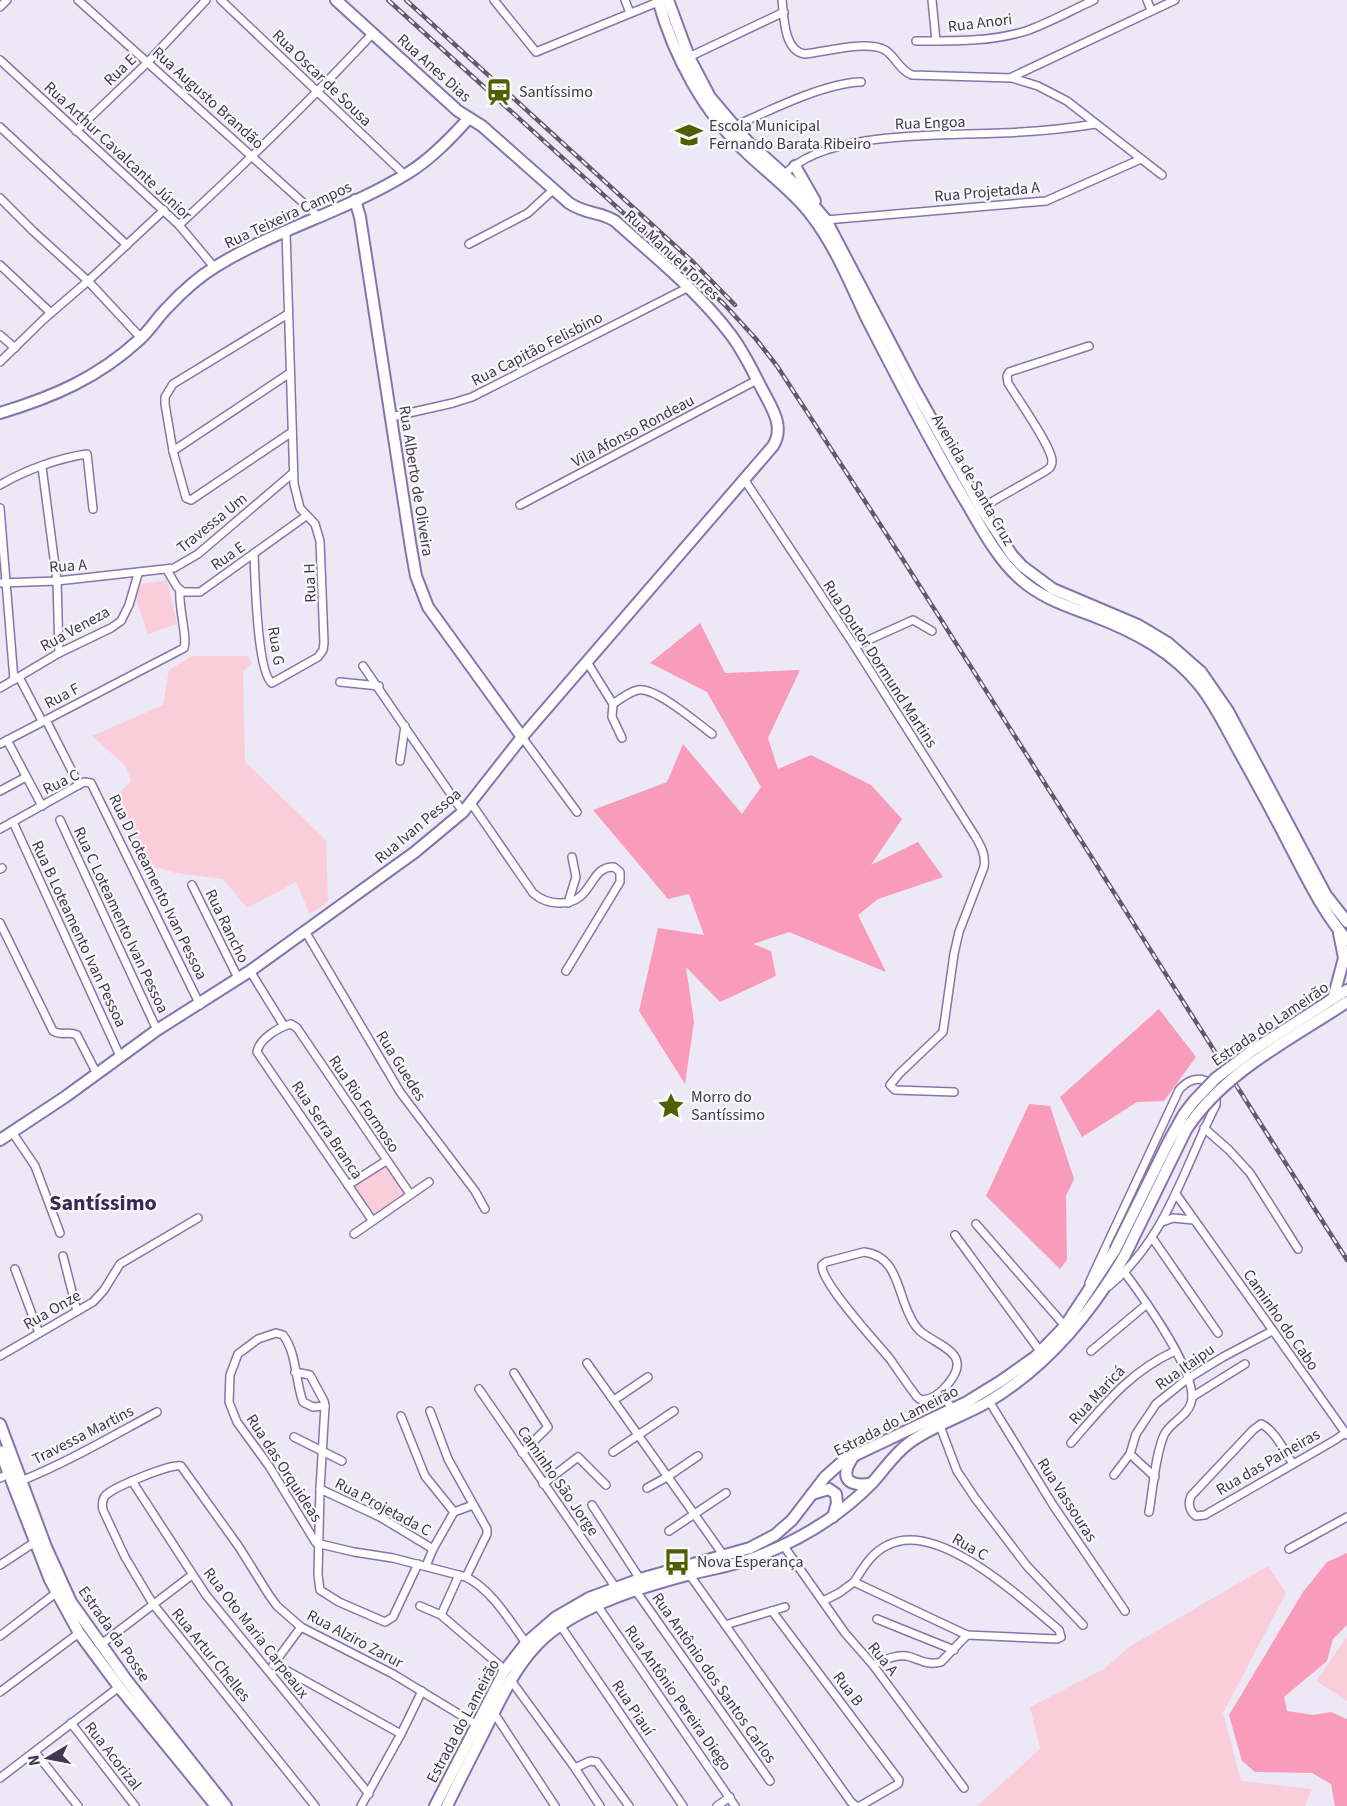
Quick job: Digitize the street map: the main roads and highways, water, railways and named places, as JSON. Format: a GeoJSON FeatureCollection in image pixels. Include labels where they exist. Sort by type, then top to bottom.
{"type":"FeatureCollection","features":[{"type":"Feature","properties":{"kind":"main road","name":"Rua Anes Dias"},"geometry":{"type":"LineString","coordinates":[[336,0],[458,111],[482,126],[554,189],[583,212],[602,215]]}},
{"type":"Feature","properties":{"kind":"main road","name":"Avenida de Santa Cruz"},"geometry":{"type":"LineString","coordinates":[[661,1],[710,97],[782,179],[823,231],[954,481],[1002,559],[1017,576],[1041,595],[1142,638],[1164,652],[1188,673],[1219,715],[1312,890],[1347,940]]}},
{"type":"Feature","properties":{"kind":"main road","name":"Avenida de Santa Cruz"},"geometry":{"type":"LineString","coordinates":[[661,1],[676,51],[701,98],[732,138],[823,216],[914,388],[981,508],[1012,555],[1039,580],[1068,597],[1138,625],[1178,651],[1201,672],[1228,711],[1326,895],[1347,922]]}},
{"type":"Feature","properties":{"kind":"main road","name":"Rua Teixeira Campos"},"geometry":{"type":"LineString","coordinates":[[0,413],[33,403],[83,382],[141,338],[186,289],[214,267],[243,250],[405,175],[431,155],[469,118]]}},
{"type":"Feature","properties":{"kind":"main road"},"geometry":{"type":"LineString","coordinates":[[795,166],[823,216]]}},
{"type":"Feature","properties":{"kind":"main road","name":"Rua Alberto de Oliveira"},"geometry":{"type":"LineString","coordinates":[[355,200],[360,217],[411,548],[420,592],[438,623],[478,674],[522,737]]}},
{"type":"Feature","properties":{"kind":"main road","name":"Rua Manuel Torres"},"geometry":{"type":"LineString","coordinates":[[602,215],[615,221],[689,287],[731,335],[777,421],[779,437],[773,446]]}},
{"type":"Feature","properties":{"kind":"main road","name":"Rua Ivan Pessoa"},"geometry":{"type":"LineString","coordinates":[[0,1140],[157,1030],[200,1005],[250,971],[415,852],[463,812],[522,737],[773,446]]}},
{"type":"Feature","properties":{"kind":"main road"},"geometry":{"type":"LineString","coordinates":[[1331,1004],[1344,958],[1338,930]]}},
{"type":"Feature","properties":{"kind":"main road","name":"Estrada do Lameirão"},"geometry":{"type":"LineString","coordinates":[[447,1806],[494,1713],[508,1674],[560,1625],[597,1605],[636,1591],[689,1574],[752,1559],[783,1545],[832,1517],[872,1483],[908,1444],[989,1401],[1053,1352],[1084,1318],[1105,1289],[1120,1253],[1197,1113],[1220,1089],[1347,990]]}},
{"type":"Feature","properties":{"kind":"main road","name":"Estrada do Lameirão"},"geometry":{"type":"LineString","coordinates":[[1331,1004],[1347,1002]]}},
{"type":"Feature","properties":{"kind":"main road","name":"Estrada do Lameirão"},"geometry":{"type":"LineString","coordinates":[[435,1806],[477,1725],[526,1643],[547,1623],[572,1606],[616,1588],[750,1548],[774,1535],[792,1520],[825,1477],[843,1461],[952,1409],[1001,1381],[1040,1351],[1065,1326],[1120,1253]]}},
{"type":"Feature","properties":{"kind":"main road","name":"Estrada da Posse"},"geometry":{"type":"LineString","coordinates":[[0,1424],[58,1578],[71,1602],[100,1645],[226,1806]]}},
{"type":"Feature","properties":{"kind":"main road","name":"Estrada da Posse"},"geometry":{"type":"LineString","coordinates":[[0,1451],[4,1476],[56,1593],[79,1633],[119,1687],[216,1806]]}},
{"type":"Feature","properties":{"kind":"main road"},"geometry":{"type":"LineString","coordinates":[[855,1455],[847,1468],[848,1479],[857,1485],[872,1483]]}},
{"type":"Feature","properties":{"kind":"main road"},"geometry":{"type":"LineString","coordinates":[[812,1494],[829,1489],[836,1494],[832,1517]]}},
{"type":"Feature","properties":{"kind":"railway"},"geometry":{"type":"LineString","coordinates":[[388,0],[724,304],[777,366],[900,555],[1347,1260]]}},
{"type":"Feature","properties":{"kind":"railway"},"geometry":{"type":"LineString","coordinates":[[406,0],[693,262],[735,305]]}},
{"type":"Feature","properties":{"kind":"place","name":"Santíssimo"},"geometry":{"type":"Point","coordinates":[499,92]}},
{"type":"Feature","properties":{"kind":"place","name":"Escola Municipal Fernando Barata Ribeiro"},"geometry":{"type":"Point","coordinates":[689,135]}},
{"type":"Feature","properties":{"kind":"place","name":"Morro do Santíssimo"},"geometry":{"type":"Point","coordinates":[671,1106]}},
{"type":"Feature","properties":{"kind":"place","name":"Nova Esperança"},"geometry":{"type":"Point","coordinates":[677,1562]}},
{"type":"Feature","properties":{"kind":"district","name":"Santíssimo"},"geometry":{"type":"Point","coordinates":[103,1203]}}]}
